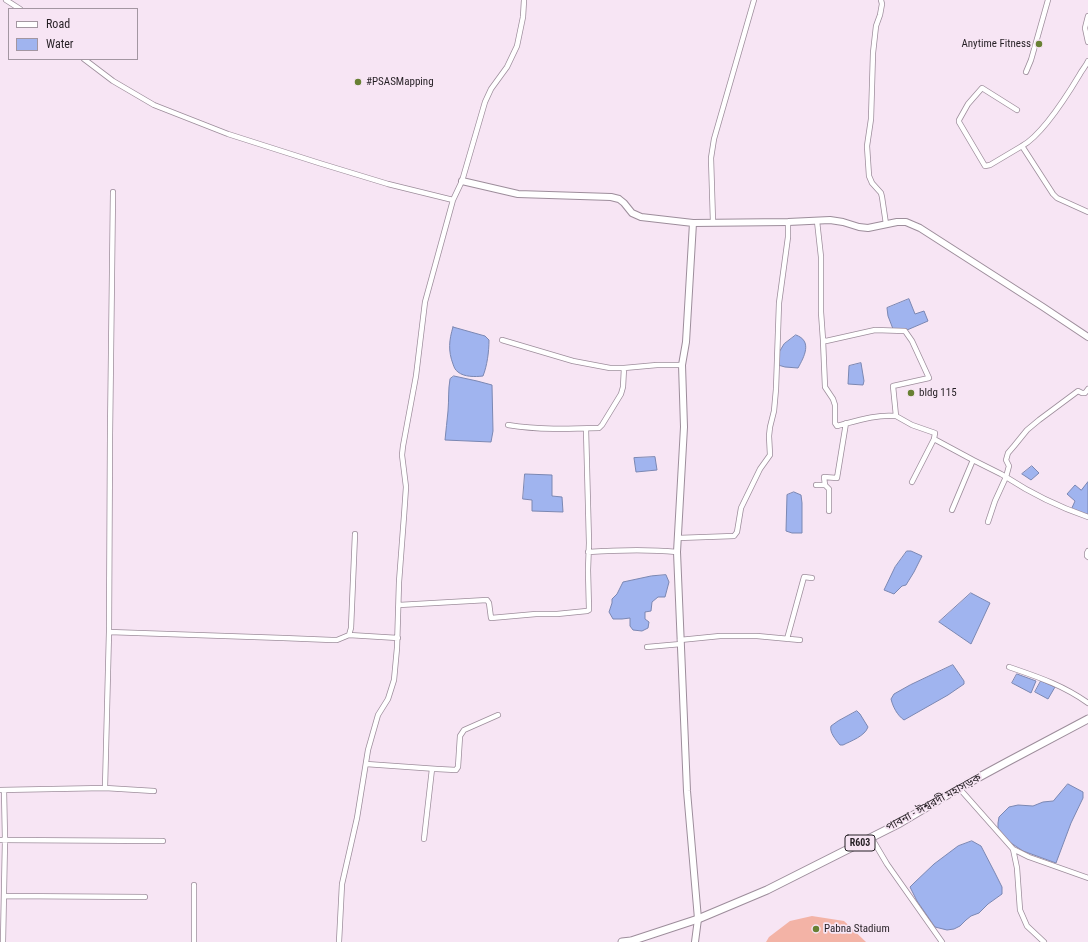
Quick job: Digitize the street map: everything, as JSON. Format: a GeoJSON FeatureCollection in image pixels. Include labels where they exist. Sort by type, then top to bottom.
{"type":"FeatureCollection","features":[{"type":"Feature","properties":{"kind":"main road","name":"পাবনা - ঈশ্বরদী মহাসড়ক"},"geometry":{"type":"LineString","coordinates":[[622,942],[631,941],[698,919],[767,890],[900,823],[959,788],[1088,719]]}},
{"type":"Feature","properties":{"kind":"street"},"geometry":{"type":"LineString","coordinates":[[6,0],[18,8]]}},
{"type":"Feature","properties":{"kind":"street"},"geometry":{"type":"LineString","coordinates":[[339,942],[342,884],[357,818],[368,750],[378,715],[388,699],[394,680],[398,638],[399,582],[406,487],[402,455],[416,376],[425,302],[453,200],[462,180],[485,102],[491,89],[507,67],[517,46],[523,17],[524,0]]}},
{"type":"Feature","properties":{"kind":"street"},"geometry":{"type":"LineString","coordinates":[[712,222],[711,158],[714,139],[754,0]]}},
{"type":"Feature","properties":{"kind":"street"},"geometry":{"type":"LineString","coordinates":[[881,0],[882,4],[876,26],[873,52],[871,120],[867,146],[869,176],[872,183],[881,193],[886,224]]}},
{"type":"Feature","properties":{"kind":"street"},"geometry":{"type":"LineString","coordinates":[[1026,72],[1031,60],[1048,0]]}},
{"type":"Feature","properties":{"kind":"street"},"geometry":{"type":"LineString","coordinates":[[1088,16],[1085,28],[1088,42]]}},
{"type":"Feature","properties":{"kind":"street"},"geometry":{"type":"LineString","coordinates":[[85,60],[113,81],[154,105],[228,134],[319,164],[388,184],[453,200]]}},
{"type":"Feature","properties":{"kind":"street"},"geometry":{"type":"LineString","coordinates":[[1017,110],[982,88],[968,104],[959,122],[985,166],[990,165],[1026,144],[1039,131],[1073,87],[1088,61]]}},
{"type":"Feature","properties":{"kind":"street"},"geometry":{"type":"LineString","coordinates":[[1022,146],[1053,194],[1058,198],[1088,212]]}},
{"type":"Feature","properties":{"kind":"street"},"geometry":{"type":"LineString","coordinates":[[462,180],[518,194],[611,198],[624,202],[632,213],[641,217],[693,223],[830,220],[868,228],[897,222],[911,223],[1044,307],[1088,337]]}},
{"type":"Feature","properties":{"kind":"street"},"geometry":{"type":"LineString","coordinates":[[105,788],[113,192]]}},
{"type":"Feature","properties":{"kind":"street"},"geometry":{"type":"LineString","coordinates":[[817,221],[821,257],[821,312],[825,387],[835,405],[836,426],[886,415],[896,416],[912,425],[936,433],[912,482]]}},
{"type":"Feature","properties":{"kind":"street"},"geometry":{"type":"LineString","coordinates":[[678,538],[734,536],[737,532],[741,508],[754,480],[770,455],[769,436],[774,411],[776,389],[779,304],[788,237],[788,222]]}},
{"type":"Feature","properties":{"kind":"street"},"geometry":{"type":"LineString","coordinates":[[693,223],[686,342],[682,365],[684,427],[677,552],[687,790],[698,919],[695,942]]}},
{"type":"Feature","properties":{"kind":"street"},"geometry":{"type":"LineString","coordinates":[[823,340],[826,341],[875,330],[905,331],[912,341],[929,378],[893,386],[896,416]]}},
{"type":"Feature","properties":{"kind":"street"},"geometry":{"type":"LineString","coordinates":[[502,340],[573,361],[592,365],[624,368],[657,365],[682,365]]}},
{"type":"Feature","properties":{"kind":"street"},"geometry":{"type":"LineString","coordinates":[[508,425],[537,428],[599,428],[621,394],[624,368]]}},
{"type":"Feature","properties":{"kind":"street"},"geometry":{"type":"LineString","coordinates":[[988,522],[995,501],[1006,477],[1009,466],[1006,460],[1008,453],[1027,430],[1039,420],[1064,403],[1078,391],[1085,393],[1088,389]]}},
{"type":"Feature","properties":{"kind":"street"},"geometry":{"type":"LineString","coordinates":[[824,485],[824,477],[837,478],[846,423]]}},
{"type":"Feature","properties":{"kind":"street"},"geometry":{"type":"LineString","coordinates":[[399,605],[487,600],[489,602],[491,618],[536,614],[557,614],[589,610],[586,429]]}},
{"type":"Feature","properties":{"kind":"street"},"geometry":{"type":"LineString","coordinates":[[934,439],[1002,474],[1037,496],[1088,517]]}},
{"type":"Feature","properties":{"kind":"street"},"geometry":{"type":"LineString","coordinates":[[952,510],[973,460]]}},
{"type":"Feature","properties":{"kind":"street"},"geometry":{"type":"LineString","coordinates":[[816,484],[824,485],[829,489],[829,511]]}},
{"type":"Feature","properties":{"kind":"street"},"geometry":{"type":"LineString","coordinates":[[349,634],[355,534]]}},
{"type":"Feature","properties":{"kind":"street"},"geometry":{"type":"LineString","coordinates":[[588,552],[628,550],[662,550],[677,552]]}},
{"type":"Feature","properties":{"kind":"street"},"geometry":{"type":"LineString","coordinates":[[1088,550],[1088,557]]}},
{"type":"Feature","properties":{"kind":"street"},"geometry":{"type":"LineString","coordinates":[[787,639],[804,577],[812,578]]}},
{"type":"Feature","properties":{"kind":"street"},"geometry":{"type":"LineString","coordinates":[[108,632],[332,640],[337,640],[349,634],[398,638]]}},
{"type":"Feature","properties":{"kind":"street"},"geometry":{"type":"LineString","coordinates":[[647,647],[730,636],[757,636],[800,640]]}},
{"type":"Feature","properties":{"kind":"street"},"geometry":{"type":"LineString","coordinates":[[1009,667],[1062,687],[1088,703]]}},
{"type":"Feature","properties":{"kind":"street"},"geometry":{"type":"LineString","coordinates":[[366,764],[456,770],[458,767],[460,736],[464,730],[498,715]]}},
{"type":"Feature","properties":{"kind":"street"},"geometry":{"type":"LineString","coordinates":[[424,839],[432,769]]}},
{"type":"Feature","properties":{"kind":"street"},"geometry":{"type":"LineString","coordinates":[[3,942],[4,896],[2,875],[2,790],[105,788],[154,791]]}},
{"type":"Feature","properties":{"kind":"street"},"geometry":{"type":"LineString","coordinates":[[959,788],[1013,850],[1088,878]]}},
{"type":"Feature","properties":{"kind":"street"},"geometry":{"type":"LineString","coordinates":[[871,837],[887,864],[942,942]]}},
{"type":"Feature","properties":{"kind":"street"},"geometry":{"type":"LineString","coordinates":[[2,840],[163,841]]}},
{"type":"Feature","properties":{"kind":"street"},"geometry":{"type":"LineString","coordinates":[[1013,850],[1017,868],[1020,910],[1027,926],[1044,942]]}},
{"type":"Feature","properties":{"kind":"street"},"geometry":{"type":"LineString","coordinates":[[194,884],[194,942]]}},
{"type":"Feature","properties":{"kind":"street"},"geometry":{"type":"LineString","coordinates":[[4,896],[146,897]]}},
{"type":"Feature","properties":{"kind":"shaded area","name":"Pabna Stadium"},"geometry":{"type":"Polygon","coordinates":[[[812,916],[844,921],[866,942],[766,942],[769,937],[790,921],[812,916]]]}},
{"type":"Feature","properties":{"kind":"water"},"geometry":{"type":"Polygon","coordinates":[[[909,299],[915,314],[924,311],[928,321],[907,330],[893,329],[888,316],[887,308],[909,299]]]}},
{"type":"Feature","properties":{"kind":"water"},"geometry":{"type":"Polygon","coordinates":[[[453,327],[485,336],[489,340],[488,359],[483,376],[466,376],[460,374],[455,369],[451,359],[450,350],[453,327]]]}},
{"type":"Feature","properties":{"kind":"water"},"geometry":{"type":"Polygon","coordinates":[[[796,335],[804,341],[806,345],[803,359],[798,368],[778,365],[778,354],[784,344],[796,335]]]}},
{"type":"Feature","properties":{"kind":"water"},"geometry":{"type":"Polygon","coordinates":[[[861,363],[864,381],[863,385],[848,384],[849,366],[861,363]]]}},
{"type":"Feature","properties":{"kind":"water"},"geometry":{"type":"Polygon","coordinates":[[[454,376],[492,385],[493,431],[491,442],[445,440],[449,383],[450,379],[454,376]]]}},
{"type":"Feature","properties":{"kind":"water"},"geometry":{"type":"Polygon","coordinates":[[[655,457],[657,470],[636,472],[634,458],[655,457]]]}},
{"type":"Feature","properties":{"kind":"water"},"geometry":{"type":"Polygon","coordinates":[[[1032,466],[1039,473],[1031,480],[1022,474],[1032,466]]]}},
{"type":"Feature","properties":{"kind":"water"},"geometry":{"type":"Polygon","coordinates":[[[525,474],[552,475],[552,496],[562,497],[563,512],[532,511],[532,500],[523,499],[525,474]]]}},
{"type":"Feature","properties":{"kind":"water"},"geometry":{"type":"Polygon","coordinates":[[[1088,482],[1088,516],[1071,510],[1075,501],[1067,494],[1075,485],[1081,490],[1088,482]]]}},
{"type":"Feature","properties":{"kind":"water"},"geometry":{"type":"Polygon","coordinates":[[[794,492],[801,495],[802,533],[792,533],[786,531],[787,495],[794,492]]]}},
{"type":"Feature","properties":{"kind":"water"},"geometry":{"type":"Polygon","coordinates":[[[907,551],[911,551],[922,556],[914,572],[906,585],[902,586],[894,594],[884,590],[895,567],[907,551]]]}},
{"type":"Feature","properties":{"kind":"water"},"geometry":{"type":"Polygon","coordinates":[[[666,575],[669,582],[665,597],[658,597],[652,602],[651,611],[645,612],[645,619],[649,622],[648,628],[642,631],[633,630],[630,626],[630,618],[613,619],[609,612],[612,599],[617,594],[623,582],[651,576],[666,575]]]}},
{"type":"Feature","properties":{"kind":"water"},"geometry":{"type":"Polygon","coordinates":[[[971,593],[990,603],[971,644],[939,622],[971,593]]]}},
{"type":"Feature","properties":{"kind":"water"},"geometry":{"type":"Polygon","coordinates":[[[953,665],[964,681],[964,684],[948,695],[904,720],[899,716],[891,699],[894,694],[953,665]]]}},
{"type":"Feature","properties":{"kind":"water"},"geometry":{"type":"Polygon","coordinates":[[[1017,674],[1036,681],[1031,693],[1012,683],[1017,674]]]}},
{"type":"Feature","properties":{"kind":"water"},"geometry":{"type":"Polygon","coordinates":[[[1041,681],[1055,687],[1048,699],[1035,692],[1041,681]]]}},
{"type":"Feature","properties":{"kind":"water"},"geometry":{"type":"Polygon","coordinates":[[[857,711],[868,727],[864,733],[857,738],[840,745],[832,733],[831,726],[857,711]]]}},
{"type":"Feature","properties":{"kind":"water"},"geometry":{"type":"Polygon","coordinates":[[[1068,784],[1083,792],[1083,798],[1071,823],[1056,863],[1023,851],[1008,841],[998,829],[999,817],[1009,807],[1018,805],[1033,806],[1043,802],[1053,801],[1068,784]]]}},
{"type":"Feature","properties":{"kind":"water"},"geometry":{"type":"Polygon","coordinates":[[[972,841],[981,846],[1002,887],[1002,894],[988,904],[979,913],[971,916],[960,926],[954,929],[947,930],[935,927],[917,901],[910,887],[934,864],[958,846],[972,841]]]}},
{"type":"Feature","properties":{"kind":"place","name":"Anytime Fitness"},"geometry":{"type":"Point","coordinates":[1039,44]}},
{"type":"Feature","properties":{"kind":"place","name":"#PSASMapping"},"geometry":{"type":"Point","coordinates":[358,82]}},
{"type":"Feature","properties":{"kind":"place","name":"bldg 115"},"geometry":{"type":"Point","coordinates":[911,393]}},
{"type":"Feature","properties":{"kind":"place","name":"Pabna Stadium"},"geometry":{"type":"Point","coordinates":[816,929]}}]}
